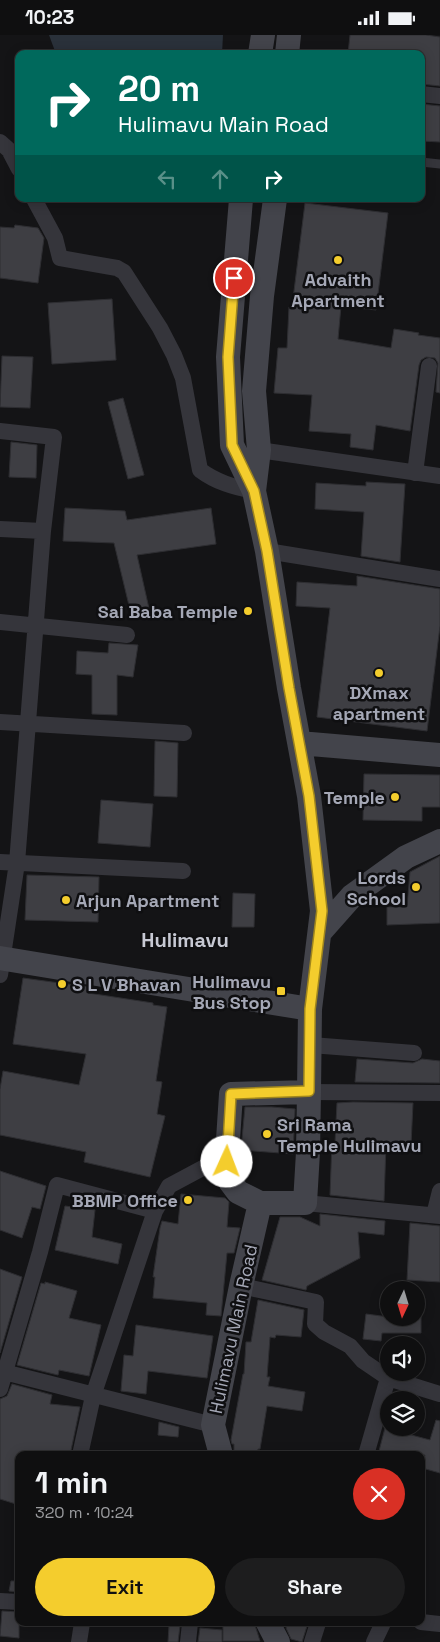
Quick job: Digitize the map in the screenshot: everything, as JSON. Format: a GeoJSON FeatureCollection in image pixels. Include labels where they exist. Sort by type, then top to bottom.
{"type":"FeatureCollection","features":[{"type":"Feature","properties":{"kind":"main road"},"geometry":{"type":"LineString","coordinates":[[261,50],[263,35]]}},
{"type":"Feature","properties":{"kind":"main road"},"geometry":{"type":"LineString","coordinates":[[287,50],[289,35]]}},
{"type":"Feature","properties":{"kind":"main road"},"geometry":{"type":"LineString","coordinates":[[241,202],[228,367],[232,445],[254,491],[267,551],[309,796],[322,911],[310,1009],[311,1045],[305,1203],[260,1203],[238,1193],[229,1180],[227,1155],[231,1094],[309,1091]]}},
{"type":"Feature","properties":{"kind":"main road"},"geometry":{"type":"LineString","coordinates":[[254,491],[259,450],[254,391],[262,296],[274,202]]}},
{"type":"Feature","properties":{"kind":"main road"},"geometry":{"type":"LineString","coordinates":[[299,743],[440,755]]}},
{"type":"Feature","properties":{"kind":"main road"},"geometry":{"type":"LineString","coordinates":[[321,931],[352,896],[406,857],[440,841]]}},
{"type":"Feature","properties":{"kind":"main road"},"geometry":{"type":"LineString","coordinates":[[1,964],[310,1009]]}},
{"type":"Feature","properties":{"kind":"main road","name":"Hulimavu Main Road"},"geometry":{"type":"LineString","coordinates":[[220,1451],[213,1425],[260,1203]]}},
{"type":"Feature","properties":{"kind":"street"},"geometry":{"type":"LineString","coordinates":[[425,94],[440,96]]}},
{"type":"Feature","properties":{"kind":"street"},"geometry":{"type":"LineString","coordinates":[[0,141],[9,150],[15,161]]}},
{"type":"Feature","properties":{"kind":"street"},"geometry":{"type":"LineString","coordinates":[[36,202],[55,237],[60,258],[117,268],[124,272],[160,328],[183,378],[200,470],[212,479],[233,487],[254,491]]}},
{"type":"Feature","properties":{"kind":"street"},"geometry":{"type":"LineString","coordinates":[[415,473],[429,366]]}},
{"type":"Feature","properties":{"kind":"street"},"geometry":{"type":"LineString","coordinates":[[0,431],[54,437],[43,531],[17,863],[1,964]]}},
{"type":"Feature","properties":{"kind":"street"},"geometry":{"type":"LineString","coordinates":[[259,450],[440,476]]}},
{"type":"Feature","properties":{"kind":"street"},"geometry":{"type":"LineString","coordinates":[[0,529],[43,531]]}},
{"type":"Feature","properties":{"kind":"street"},"geometry":{"type":"LineString","coordinates":[[267,551],[440,579]]}},
{"type":"Feature","properties":{"kind":"street"},"geometry":{"type":"LineString","coordinates":[[0,622],[127,635]]}},
{"type":"Feature","properties":{"kind":"street"},"geometry":{"type":"LineString","coordinates":[[0,722],[184,733]]}},
{"type":"Feature","properties":{"kind":"street"},"geometry":{"type":"LineString","coordinates":[[0,862],[183,871]]}},
{"type":"Feature","properties":{"kind":"street"},"geometry":{"type":"LineString","coordinates":[[311,1045],[414,1053]]}},
{"type":"Feature","properties":{"kind":"street"},"geometry":{"type":"LineString","coordinates":[[309,1091],[440,1093]]}},
{"type":"Feature","properties":{"kind":"street"},"geometry":{"type":"LineString","coordinates":[[81,1451],[93,1396],[155,1211],[169,1186],[227,1155]]}},
{"type":"Feature","properties":{"kind":"street"},"geometry":{"type":"LineString","coordinates":[[0,1389],[3,1371],[40,1252],[57,1185],[155,1211]]}},
{"type":"Feature","properties":{"kind":"street"},"geometry":{"type":"LineString","coordinates":[[305,1203],[437,1215],[440,1191]]}},
{"type":"Feature","properties":{"kind":"street"},"geometry":{"type":"LineString","coordinates":[[241,1286],[316,1302],[316,1324],[324,1332],[350,1346],[363,1361],[380,1373]]}},
{"type":"Feature","properties":{"kind":"street"},"geometry":{"type":"LineString","coordinates":[[3,1371],[93,1396],[213,1425]]}},
{"type":"Feature","properties":{"kind":"street"},"geometry":{"type":"LineString","coordinates":[[367,1451],[387,1381]]}},
{"type":"Feature","properties":{"kind":"street"},"geometry":{"type":"LineString","coordinates":[[398,1381],[440,1394]]}},
{"type":"Feature","properties":{"kind":"street"},"geometry":{"type":"LineString","coordinates":[[0,1601],[15,1602]]}},
{"type":"Feature","properties":{"kind":"street"},"geometry":{"type":"LineString","coordinates":[[425,1622],[440,1624]]}},
{"type":"Feature","properties":{"kind":"street"},"geometry":{"type":"LineString","coordinates":[[79,1642],[82,1626]]}},
{"type":"Feature","properties":{"kind":"street"},"geometry":{"type":"LineString","coordinates":[[188,1642],[190,1626]]}},
{"type":"Feature","properties":{"kind":"street"},"geometry":{"type":"LineString","coordinates":[[312,1642],[317,1626]]}},
{"type":"Feature","properties":{"kind":"street"},"geometry":{"type":"LineString","coordinates":[[374,1642],[382,1626]]}},
{"type":"Feature","properties":{"kind":"lane"},"geometry":{"type":"LineString","coordinates":[[425,162],[440,164]]}},
{"type":"Feature","properties":{"kind":"shaded area"},"geometry":{"type":"Polygon","coordinates":[[[49,35],[223,35],[222,50],[55,50],[49,35]]]}},
{"type":"Feature","properties":{"kind":"building"},"geometry":{"type":"Polygon","coordinates":[[[350,35],[426,35],[440,37],[440,86],[425,84],[425,50],[348,50],[350,35]]]}},
{"type":"Feature","properties":{"kind":"building"},"geometry":{"type":"Polygon","coordinates":[[[425,104],[440,106],[440,142],[425,141],[425,104]]]}},
{"type":"Feature","properties":{"kind":"building"},"geometry":{"type":"Polygon","coordinates":[[[305,203],[388,213],[376,310],[341,306],[338,339],[391,348],[394,329],[440,338],[440,393],[436,392],[438,363],[435,358],[426,357],[421,360],[419,365],[410,431],[376,425],[373,450],[350,447],[351,434],[309,431],[312,395],[274,393],[278,348],[287,348],[289,307],[292,307],[305,203]]]}},
{"type":"Feature","properties":{"kind":"building"},"geometry":{"type":"Polygon","coordinates":[[[15,225],[38,228],[44,238],[38,283],[0,278],[0,227],[14,228],[15,225]]]}},
{"type":"Feature","properties":{"kind":"building"},"geometry":{"type":"Polygon","coordinates":[[[112,299],[116,360],[52,364],[48,303],[112,299]]]}},
{"type":"Feature","properties":{"kind":"building"},"geometry":{"type":"Polygon","coordinates":[[[2,356],[33,357],[30,408],[0,407],[2,356]]]}},
{"type":"Feature","properties":{"kind":"building"},"geometry":{"type":"Polygon","coordinates":[[[123,398],[144,475],[128,479],[108,402],[123,398]]]}},
{"type":"Feature","properties":{"kind":"building"},"geometry":{"type":"Polygon","coordinates":[[[11,442],[37,445],[36,478],[9,477],[11,442]]]}},
{"type":"Feature","properties":{"kind":"building"},"geometry":{"type":"Polygon","coordinates":[[[366,482],[405,484],[400,562],[361,556],[364,512],[315,509],[316,483],[366,486],[366,482]]]}},
{"type":"Feature","properties":{"kind":"building"},"geometry":{"type":"Polygon","coordinates":[[[65,508],[125,511],[127,520],[211,508],[216,544],[137,555],[150,613],[132,618],[114,543],[63,541],[65,508]]]}},
{"type":"Feature","properties":{"kind":"building"},"geometry":{"type":"Polygon","coordinates":[[[357,576],[440,589],[440,626],[427,731],[317,717],[330,608],[296,606],[297,582],[357,586],[357,576]]]}},
{"type":"Feature","properties":{"kind":"building"},"geometry":{"type":"Polygon","coordinates":[[[109,643],[138,645],[133,677],[117,675],[117,715],[92,714],[92,675],[76,674],[77,651],[108,653],[109,643]]]}},
{"type":"Feature","properties":{"kind":"building"},"geometry":{"type":"Polygon","coordinates":[[[155,741],[178,743],[177,797],[154,796],[155,741]]]}},
{"type":"Feature","properties":{"kind":"building"},"geometry":{"type":"Polygon","coordinates":[[[364,774],[440,775],[440,807],[422,807],[422,821],[363,820],[364,774]]]}},
{"type":"Feature","properties":{"kind":"building"},"geometry":{"type":"Polygon","coordinates":[[[101,800],[153,804],[150,847],[98,843],[101,800]]]}},
{"type":"Feature","properties":{"kind":"building"},"geometry":{"type":"Polygon","coordinates":[[[440,856],[440,923],[387,925],[387,907],[407,907],[410,872],[440,856]]]}},
{"type":"Feature","properties":{"kind":"building"},"geometry":{"type":"Polygon","coordinates":[[[27,875],[99,877],[98,922],[25,920],[27,875]]]}},
{"type":"Feature","properties":{"kind":"building"},"geometry":{"type":"Polygon","coordinates":[[[233,893],[255,894],[254,927],[232,927],[233,893]]]}},
{"type":"Feature","properties":{"kind":"building"},"geometry":{"type":"Polygon","coordinates":[[[23,978],[89,987],[88,993],[167,1007],[156,1081],[162,1082],[157,1114],[165,1116],[150,1177],[84,1162],[86,1152],[0,1135],[0,1089],[3,1071],[79,1085],[86,1054],[13,1044],[23,978]]]}},
{"type":"Feature","properties":{"kind":"building"},"geometry":{"type":"Polygon","coordinates":[[[357,1059],[413,1063],[422,1059],[440,1061],[440,1083],[355,1082],[357,1059]]]}},
{"type":"Feature","properties":{"kind":"building"},"geometry":{"type":"Polygon","coordinates":[[[337,1103],[413,1103],[411,1145],[386,1144],[384,1201],[330,1195],[332,1142],[335,1143],[337,1103]]]}},
{"type":"Feature","properties":{"kind":"building"},"geometry":{"type":"Polygon","coordinates":[[[245,1107],[295,1109],[293,1154],[241,1150],[245,1107]]]}},
{"type":"Feature","properties":{"kind":"building"},"geometry":{"type":"Polygon","coordinates":[[[0,1171],[46,1186],[40,1209],[32,1207],[22,1238],[0,1230],[0,1171]]]}},
{"type":"Feature","properties":{"kind":"building"},"geometry":{"type":"Polygon","coordinates":[[[181,1194],[225,1198],[229,1202],[227,1227],[240,1228],[234,1253],[227,1253],[221,1316],[206,1315],[207,1303],[153,1298],[155,1277],[153,1277],[160,1228],[162,1221],[178,1224],[181,1194]]]}},
{"type":"Feature","properties":{"kind":"building"},"geometry":{"type":"Polygon","coordinates":[[[65,1206],[95,1210],[92,1237],[122,1244],[118,1264],[55,1250],[65,1206]]]}},
{"type":"Feature","properties":{"kind":"building"},"geometry":{"type":"Polygon","coordinates":[[[320,1214],[385,1221],[384,1235],[358,1232],[360,1258],[307,1286],[306,1290],[262,1280],[280,1217],[300,1217],[320,1226],[320,1214]]]}},
{"type":"Feature","properties":{"kind":"building"},"geometry":{"type":"Polygon","coordinates":[[[410,1223],[440,1226],[440,1282],[407,1280],[410,1223]]]}},
{"type":"Feature","properties":{"kind":"building"},"geometry":{"type":"Polygon","coordinates":[[[0,1269],[22,1277],[0,1353],[0,1269]]]}},
{"type":"Feature","properties":{"kind":"building"},"geometry":{"type":"Polygon","coordinates":[[[45,1282],[77,1291],[69,1318],[101,1325],[89,1376],[59,1370],[58,1375],[17,1365],[41,1283],[45,1284],[45,1282]]]}},
{"type":"Feature","properties":{"kind":"building"},"geometry":{"type":"Polygon","coordinates":[[[258,1300],[304,1310],[301,1337],[276,1335],[275,1338],[270,1337],[267,1377],[270,1377],[268,1386],[305,1392],[302,1411],[267,1406],[260,1449],[258,1451],[234,1451],[234,1444],[232,1444],[231,1440],[244,1374],[246,1342],[251,1342],[258,1300]]]}},
{"type":"Feature","properties":{"kind":"building"},"geometry":{"type":"Polygon","coordinates":[[[366,1314],[380,1316],[380,1326],[421,1326],[421,1333],[382,1333],[380,1341],[363,1339],[366,1314]]]}},
{"type":"Feature","properties":{"kind":"building"},"geometry":{"type":"Polygon","coordinates":[[[136,1325],[213,1336],[207,1378],[148,1371],[146,1394],[121,1391],[124,1355],[133,1356],[136,1325]]]}},
{"type":"Feature","properties":{"kind":"building"},"geometry":{"type":"Polygon","coordinates":[[[12,1384],[52,1395],[50,1404],[80,1407],[71,1451],[15,1451],[15,1504],[0,1499],[0,1399],[7,1396],[12,1384]]]}},
{"type":"Feature","properties":{"kind":"building"},"geometry":{"type":"Polygon","coordinates":[[[436,1420],[440,1421],[440,1473],[425,1469],[425,1451],[379,1451],[383,1436],[415,1436],[430,1440],[436,1420]]]}},
{"type":"Feature","properties":{"kind":"building"},"geometry":{"type":"Polygon","coordinates":[[[159,1422],[179,1427],[178,1437],[158,1435],[159,1422]]]}},
{"type":"Feature","properties":{"kind":"building"},"geometry":{"type":"Polygon","coordinates":[[[11,1581],[15,1581],[15,1592],[9,1591],[11,1581]]]}},
{"type":"Feature","properties":{"kind":"building"},"geometry":{"type":"Polygon","coordinates":[[[2,1611],[15,1612],[15,1626],[19,1626],[19,1638],[0,1636],[2,1611]]]}},
{"type":"Feature","properties":{"kind":"building"},"geometry":{"type":"Polygon","coordinates":[[[169,1626],[180,1626],[178,1642],[168,1642],[169,1626]]]}},
{"type":"Feature","properties":{"kind":"building"},"geometry":{"type":"Polygon","coordinates":[[[223,1626],[255,1626],[260,1641],[223,1641],[223,1626]]]}},
{"type":"Feature","properties":{"kind":"building"},"geometry":{"type":"Polygon","coordinates":[[[287,1626],[307,1626],[302,1642],[291,1639],[287,1626]]]}},
{"type":"Feature","properties":{"kind":"building"},"geometry":{"type":"Polygon","coordinates":[[[200,1628],[222,1630],[222,1642],[198,1642],[200,1628]]]}},
{"type":"Feature","properties":{"kind":"place","name":"Advaith Apartment"},"geometry":{"type":"Point","coordinates":[338,260]}},
{"type":"Feature","properties":{"kind":"place","name":"Sai Baba Temple"},"geometry":{"type":"Point","coordinates":[248,611]}},
{"type":"Feature","properties":{"kind":"place","name":"DXmax apartment"},"geometry":{"type":"Point","coordinates":[379,673]}},
{"type":"Feature","properties":{"kind":"place","name":"Temple"},"geometry":{"type":"Point","coordinates":[395,797]}},
{"type":"Feature","properties":{"kind":"place","name":"Lords School"},"geometry":{"type":"Point","coordinates":[416,887]}},
{"type":"Feature","properties":{"kind":"place","name":"Arjun Apartment"},"geometry":{"type":"Point","coordinates":[66,900]}},
{"type":"Feature","properties":{"kind":"place","name":"S L V Bhavan"},"geometry":{"type":"Point","coordinates":[62,984]}},
{"type":"Feature","properties":{"kind":"place","name":"Hulimavu Bus Stop"},"geometry":{"type":"Point","coordinates":[281,991]}},
{"type":"Feature","properties":{"kind":"place","name":"Sri Rama Temple Hulimavu"},"geometry":{"type":"Point","coordinates":[267,1134]}},
{"type":"Feature","properties":{"kind":"place","name":"BBMP Office"},"geometry":{"type":"Point","coordinates":[188,1200]}},
{"type":"Feature","properties":{"kind":"district","name":"Hulimavu"},"geometry":{"type":"Point","coordinates":[185,940]}},
{"type":"Feature","properties":{"kind":"route"},"geometry":{"type":"LineString","coordinates":[[227,1162],[231,1094],[309,1091],[310,1009],[322,911],[309,796],[267,551],[254,491],[232,445],[228,357],[234,278]]}}]}
